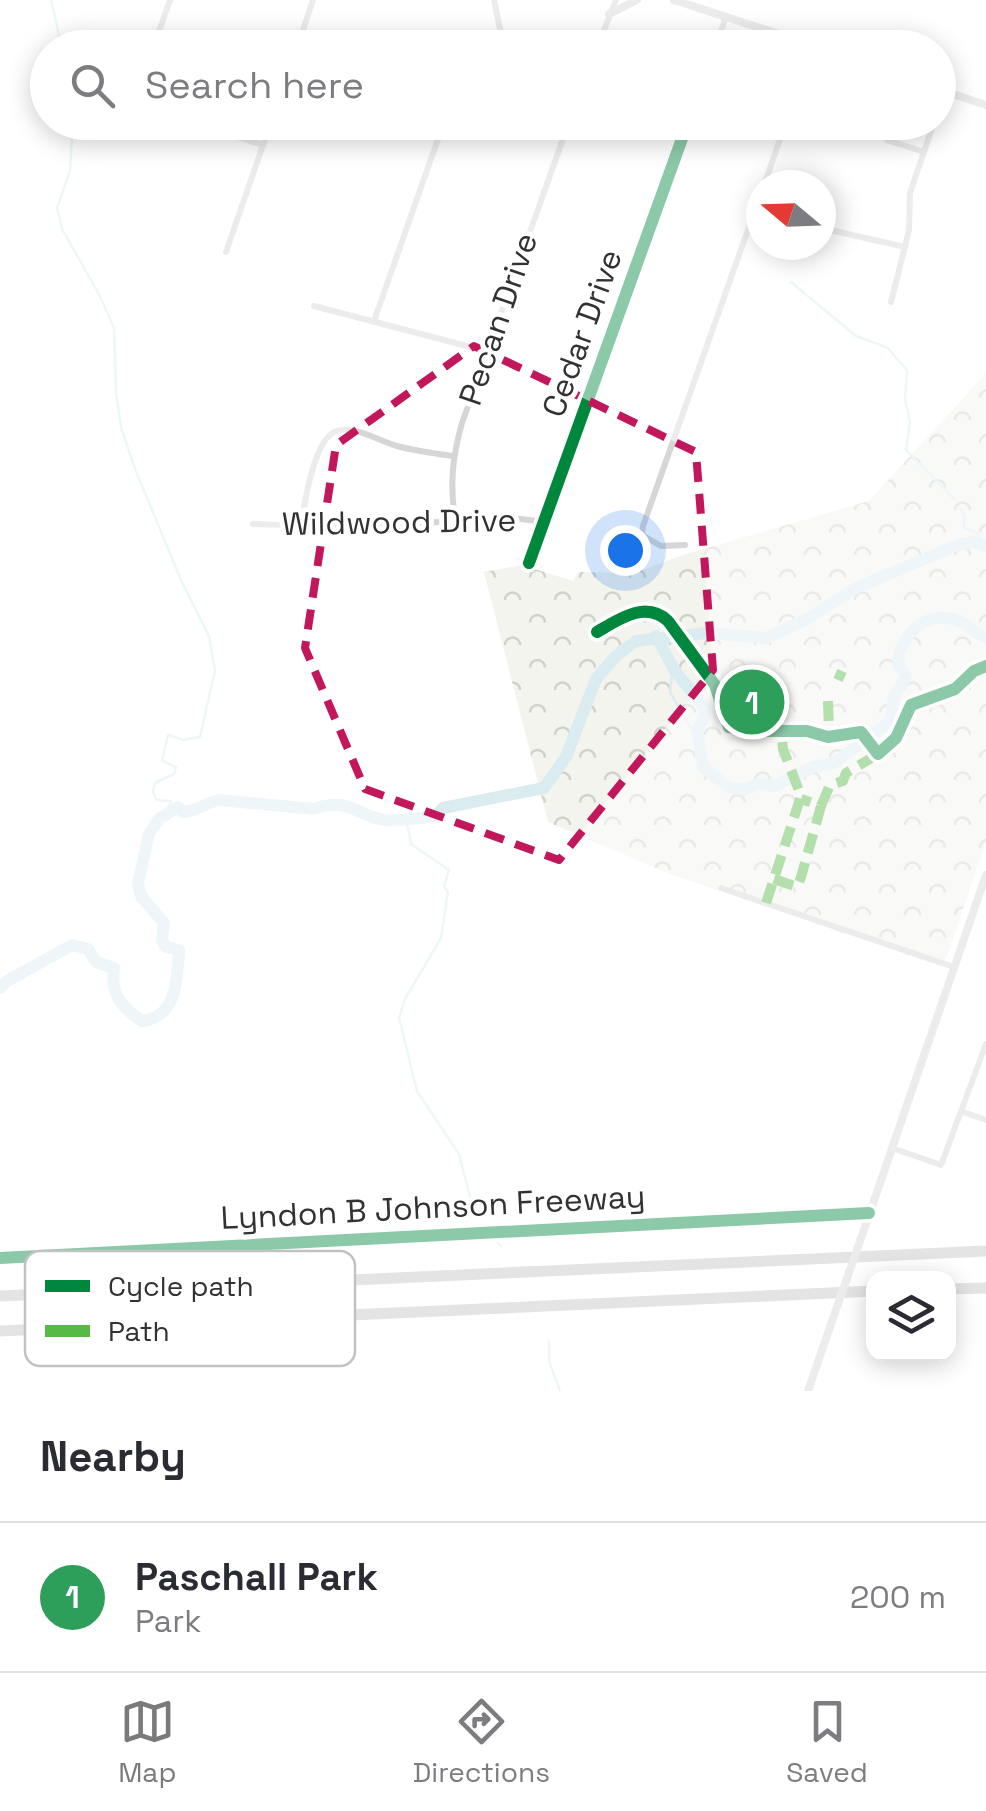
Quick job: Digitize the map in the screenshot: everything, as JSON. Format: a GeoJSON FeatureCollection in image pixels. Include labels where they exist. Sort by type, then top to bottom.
{"type":"FeatureCollection","features":[{"type":"Feature","properties":{"kind":"highway"},"geometry":{"type":"LineString","coordinates":[[355,1280],[986,1251]]}},
{"type":"Feature","properties":{"kind":"highway"},"geometry":{"type":"LineString","coordinates":[[956,1289],[986,1288]]}},
{"type":"Feature","properties":{"kind":"highway"},"geometry":{"type":"LineString","coordinates":[[355,1315],[866,1291]]}},
{"type":"Feature","properties":{"kind":"highway"},"geometry":{"type":"LineString","coordinates":[[0,1296],[25,1295]]}},
{"type":"Feature","properties":{"kind":"highway"},"geometry":{"type":"LineString","coordinates":[[0,1331],[25,1330]]}},
{"type":"Feature","properties":{"kind":"street"},"geometry":{"type":"LineString","coordinates":[[160,30],[170,0]]}},
{"type":"Feature","properties":{"kind":"street"},"geometry":{"type":"LineString","coordinates":[[303,30],[313,0]]}},
{"type":"Feature","properties":{"kind":"street"},"geometry":{"type":"LineString","coordinates":[[494,0],[500,30]]}},
{"type":"Feature","properties":{"kind":"street"},"geometry":{"type":"LineString","coordinates":[[603,30],[616,0]]}},
{"type":"Feature","properties":{"kind":"street"},"geometry":{"type":"LineString","coordinates":[[609,14],[637,0]]}},
{"type":"Feature","properties":{"kind":"street"},"geometry":{"type":"LineString","coordinates":[[674,0],[768,30]]}},
{"type":"Feature","properties":{"kind":"street"},"geometry":{"type":"LineString","coordinates":[[721,30],[726,16]]}},
{"type":"Feature","properties":{"kind":"street"},"geometry":{"type":"LineString","coordinates":[[956,95],[986,106]]}},
{"type":"Feature","properties":{"kind":"street"},"geometry":{"type":"LineString","coordinates":[[248,140],[263,145]]}},
{"type":"Feature","properties":{"kind":"street"},"geometry":{"type":"LineString","coordinates":[[226,252],[265,140]]}},
{"type":"Feature","properties":{"kind":"street"},"geometry":{"type":"LineString","coordinates":[[374,321],[438,140]]}},
{"type":"Feature","properties":{"kind":"street","name":"Pecan Drive"},"geometry":{"type":"LineString","coordinates":[[455,520],[451,491],[453,456],[486,351],[562,140]]}},
{"type":"Feature","properties":{"kind":"street","name":"Cedar Drive"},"geometry":{"type":"LineString","coordinates":[[529,563],[682,140]]}},
{"type":"Feature","properties":{"kind":"street"},"geometry":{"type":"LineString","coordinates":[[769,170],[780,140]]}},
{"type":"Feature","properties":{"kind":"street"},"geometry":{"type":"LineString","coordinates":[[887,140],[924,152]]}},
{"type":"Feature","properties":{"kind":"street"},"geometry":{"type":"LineString","coordinates":[[892,302],[909,230],[910,192],[928,140]]}},
{"type":"Feature","properties":{"kind":"street"},"geometry":{"type":"LineString","coordinates":[[836,231],[905,246]]}},
{"type":"Feature","properties":{"kind":"street"},"geometry":{"type":"LineString","coordinates":[[685,545],[650,542],[642,536],[746,238]]}},
{"type":"Feature","properties":{"kind":"street"},"geometry":{"type":"LineString","coordinates":[[314,306],[486,351]]}},
{"type":"Feature","properties":{"kind":"street"},"geometry":{"type":"LineString","coordinates":[[301,526],[314,468],[326,439],[336,431],[354,431],[396,446],[453,456]]}},
{"type":"Feature","properties":{"kind":"street","name":"Wildwood Drive"},"geometry":{"type":"LineString","coordinates":[[254,524],[375,528],[499,516],[544,522]]}},
{"type":"Feature","properties":{"kind":"street"},"geometry":{"type":"LineString","coordinates":[[808,1391],[986,876]]}},
{"type":"Feature","properties":{"kind":"street"},"geometry":{"type":"LineString","coordinates":[[721,888],[954,967]]}},
{"type":"Feature","properties":{"kind":"street"},"geometry":{"type":"LineString","coordinates":[[892,1148],[941,1165],[986,1044]]}},
{"type":"Feature","properties":{"kind":"street"},"geometry":{"type":"LineString","coordinates":[[963,1112],[986,1120]]}},
{"type":"Feature","properties":{"kind":"street","name":"Lyndon B Johnson Freeway"},"geometry":{"type":"LineString","coordinates":[[135,1251],[870,1213]]}},
{"type":"Feature","properties":{"kind":"street","name":"Lyndon B Johnson Freeway"},"geometry":{"type":"LineString","coordinates":[[0,1258],[25,1257]]}},
{"type":"Feature","properties":{"kind":"highlighted area"},"geometry":{"type":"Polygon","coordinates":[[[474,346],[696,452],[713,670],[559,860],[365,789],[305,648],[336,445],[474,346]]]}},
{"type":"Feature","properties":{"kind":"green space"},"geometry":{"type":"Polygon","coordinates":[[[986,373],[986,842],[943,967],[670,874],[548,822],[484,572],[522,565],[573,581],[578,572],[634,573],[869,501],[986,373]]]}},
{"type":"Feature","properties":{"kind":"waterway"},"geometry":{"type":"LineString","coordinates":[[51,0],[58,30]]}},
{"type":"Feature","properties":{"kind":"waterway"},"geometry":{"type":"LineString","coordinates":[[72,140],[70,171],[57,208],[62,229],[114,328],[121,427],[181,580],[209,636],[215,670],[200,737],[184,740],[168,735],[162,761],[176,767],[174,774],[155,783],[153,791],[156,800],[171,801],[166,815]]}},
{"type":"Feature","properties":{"kind":"waterway"},"geometry":{"type":"LineString","coordinates":[[791,282],[856,336],[888,348],[907,370],[905,399],[910,422],[906,450],[954,499]]}},
{"type":"Feature","properties":{"kind":"waterway"},"geometry":{"type":"LineString","coordinates":[[960,509],[964,528],[976,532],[986,545]]}},
{"type":"Feature","properties":{"kind":"waterway"},"geometry":{"type":"LineString","coordinates":[[0,988],[72,945],[88,949],[96,962],[114,968],[116,993],[135,1016],[142,1021],[163,1012],[173,994],[179,950],[166,947],[162,940],[164,923],[141,896],[138,883],[149,834],[159,819],[178,807],[183,812],[219,800],[314,809],[336,805],[376,818],[397,820],[436,816],[443,808],[544,788],[566,757],[596,679],[636,641],[706,633],[766,638],[807,619],[856,588],[957,545],[974,542],[986,546]]}},
{"type":"Feature","properties":{"kind":"waterway"},"geometry":{"type":"LineString","coordinates":[[656,636],[675,671],[705,708],[697,729],[703,767],[728,787],[745,790],[759,783],[774,786],[813,767],[834,763],[890,721],[894,697],[906,676],[898,665],[903,643],[926,621],[947,618],[963,622],[986,637]]}},
{"type":"Feature","properties":{"kind":"waterway"},"geometry":{"type":"LineString","coordinates":[[673,666],[670,692],[697,739]]}},
{"type":"Feature","properties":{"kind":"waterway"},"geometry":{"type":"LineString","coordinates":[[406,818],[411,844],[449,870],[444,886],[448,892],[441,938],[405,999],[399,1018],[417,1091],[459,1154],[476,1220]]}},
{"type":"Feature","properties":{"kind":"waterway"},"geometry":{"type":"LineString","coordinates":[[492,1236],[501,1246]]}},
{"type":"Feature","properties":{"kind":"waterway"},"geometry":{"type":"LineString","coordinates":[[549,1341],[549,1361],[560,1391]]}},
{"type":"Feature","properties":{"kind":"marked path"},"geometry":{"type":"LineString","coordinates":[[838,680],[842,671]]}},
{"type":"Feature","properties":{"kind":"marked path"},"geometry":{"type":"LineString","coordinates":[[828,701],[829,731]]}},
{"type":"Feature","properties":{"kind":"marked path"},"geometry":{"type":"LineString","coordinates":[[766,903],[801,796],[783,749],[781,730]]}},
{"type":"Feature","properties":{"kind":"marked path"},"geometry":{"type":"LineString","coordinates":[[821,806],[830,785],[843,781],[846,773],[878,754]]}},
{"type":"Feature","properties":{"kind":"marked path"},"geometry":{"type":"LineString","coordinates":[[774,879],[797,887],[801,877],[821,806],[801,799]]}},
{"type":"Feature","properties":{"kind":"cycle path"},"geometry":{"type":"LineString","coordinates":[[529,563],[682,140]]}},
{"type":"Feature","properties":{"kind":"cycle path"},"geometry":{"type":"LineString","coordinates":[[597,632],[632,614],[660,615],[715,685],[729,727],[807,731],[828,737],[861,732],[878,754],[896,738],[911,705],[955,689],[974,671],[986,666]]}},
{"type":"Feature","properties":{"kind":"cycle path"},"geometry":{"type":"LineString","coordinates":[[135,1251],[869,1213]]}},
{"type":"Feature","properties":{"kind":"cycle path"},"geometry":{"type":"LineString","coordinates":[[0,1258],[25,1257]]}},
{"type":"Feature","properties":{"kind":"place","name":"Paschall Park"},"geometry":{"type":"Point","coordinates":[752,702]}}]}
